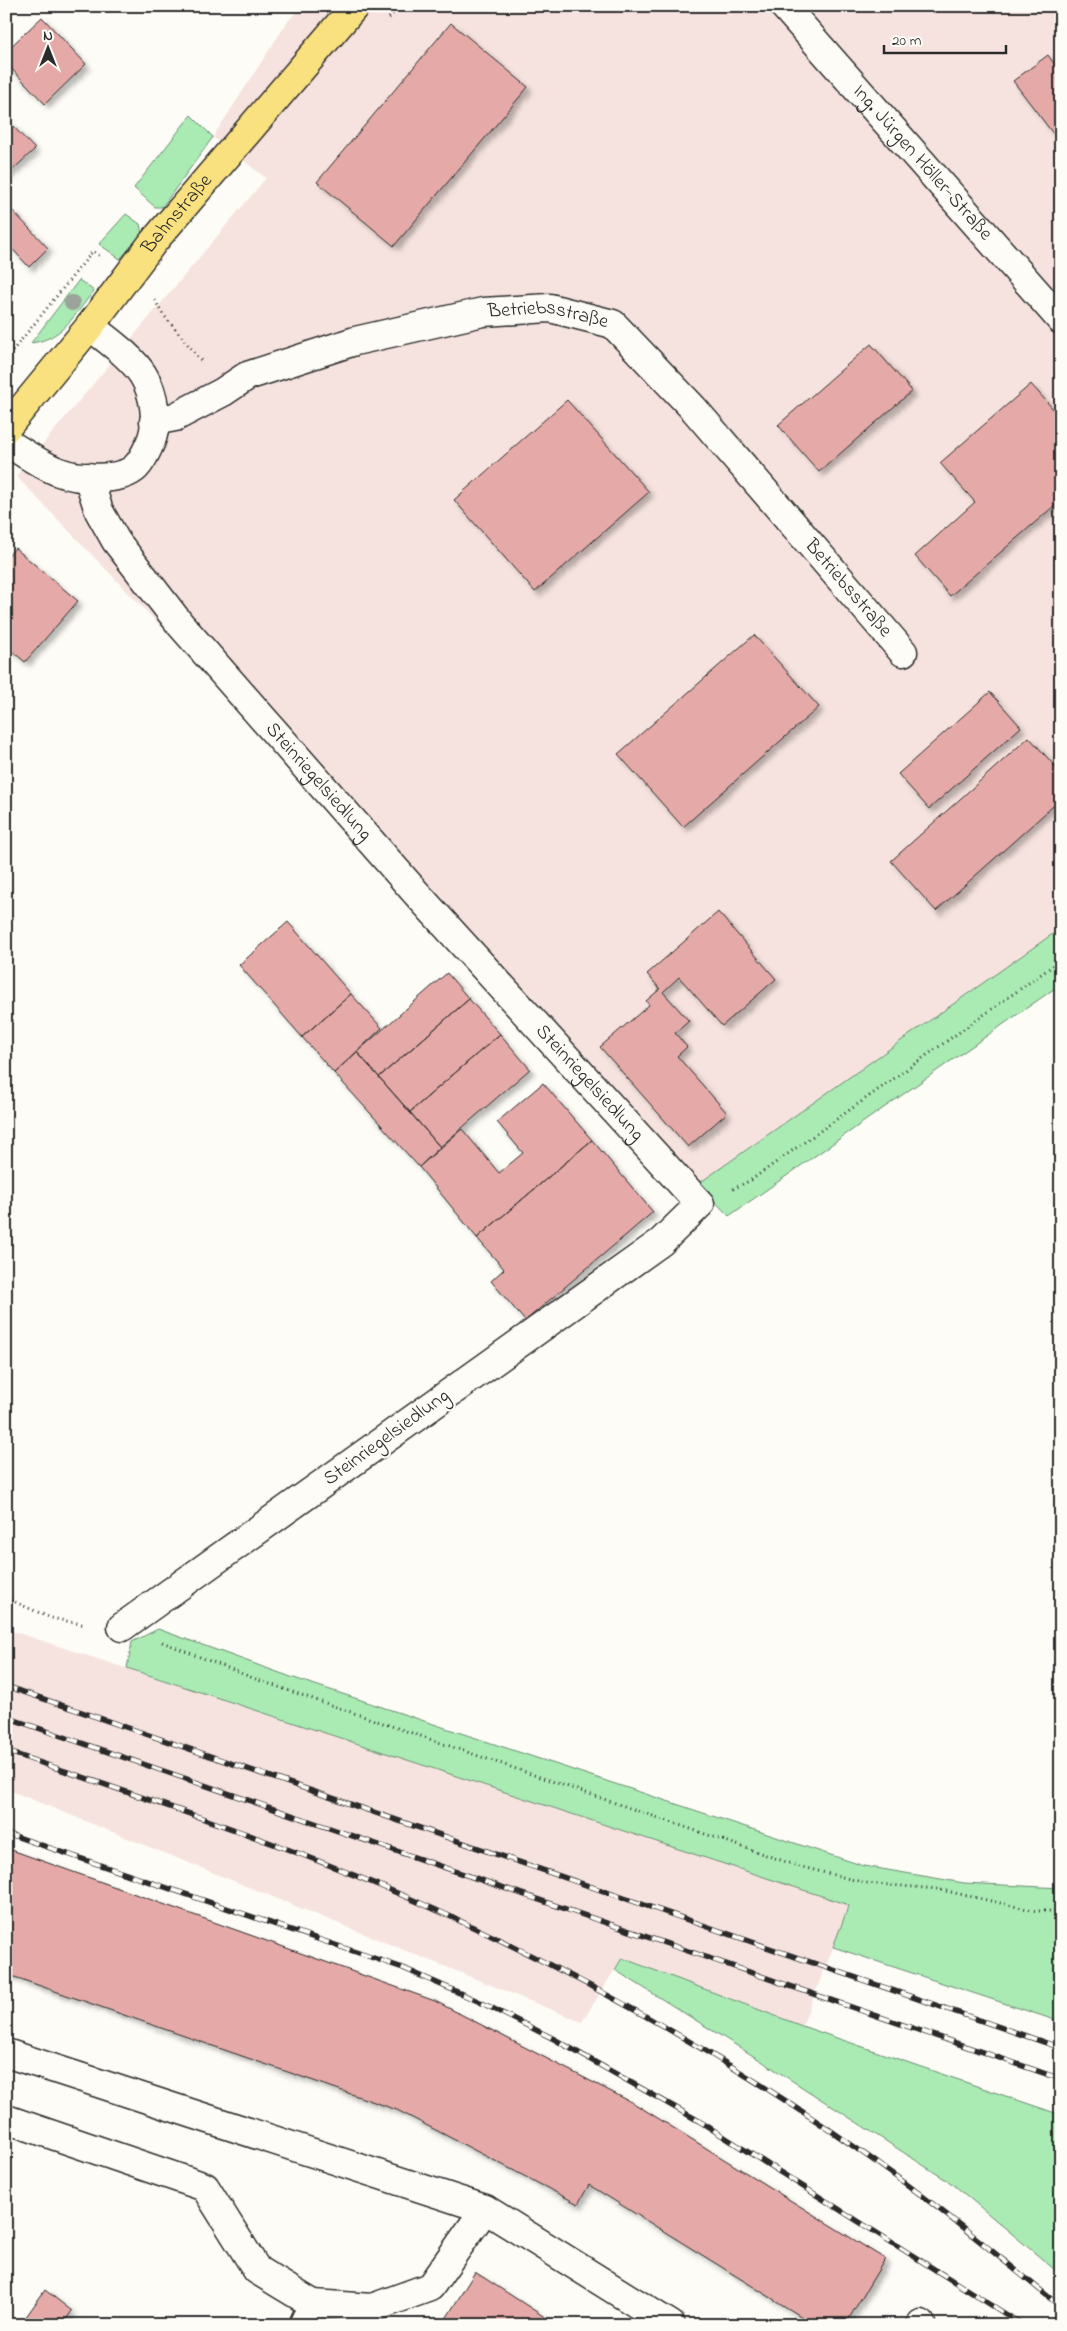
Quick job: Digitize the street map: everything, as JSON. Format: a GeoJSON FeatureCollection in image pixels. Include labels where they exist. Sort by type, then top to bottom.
{"type":"FeatureCollection","features":[{"type":"Feature","properties":{"kind":"main road","name":"Bahnstraße"},"geometry":{"type":"LineString","coordinates":[[6,428],[90,326],[154,242],[355,6]]}},
{"type":"Feature","properties":{"kind":"street","name":"Ing. Jürgen Höller-Straße"},"geometry":{"type":"LineString","coordinates":[[784,6],[1061,320]]}},
{"type":"Feature","properties":{"kind":"street","name":"Betriebsstraße"},"geometry":{"type":"LineString","coordinates":[[154,421],[175,417],[223,392],[247,376],[354,341],[483,312],[550,308],[613,324],[694,409],[903,652]]}},
{"type":"Feature","properties":{"kind":"street"},"geometry":{"type":"LineString","coordinates":[[6,442],[59,472],[88,477],[110,477],[129,472],[137,467],[150,444],[154,421],[152,396],[142,374],[90,326]]}},
{"type":"Feature","properties":{"kind":"street","name":"Steinriegelsiedlung"},"geometry":{"type":"LineString","coordinates":[[88,477],[99,511],[116,541],[180,624],[417,894],[700,1204],[661,1242],[122,1627]]}},
{"type":"Feature","properties":{"kind":"street"},"geometry":{"type":"LineString","coordinates":[[6,2053],[485,2209],[671,2325]]}},
{"type":"Feature","properties":{"kind":"street"},"geometry":{"type":"LineString","coordinates":[[6,2119],[205,2186],[257,2270],[308,2314],[372,2308],[430,2287],[485,2209]]}},
{"type":"Feature","properties":{"kind":"path"},"geometry":{"type":"LineString","coordinates":[[6,359],[93,251],[128,277]]}},
{"type":"Feature","properties":{"kind":"path"},"geometry":{"type":"LineString","coordinates":[[154,298],[162,313],[212,375],[223,392]]}},
{"type":"Feature","properties":{"kind":"path"},"geometry":{"type":"LineString","coordinates":[[700,1204],[751,1180],[1061,960]]}},
{"type":"Feature","properties":{"kind":"path"},"geometry":{"type":"LineString","coordinates":[[6,1598],[51,1618],[100,1628],[122,1627],[258,1680],[798,1866],[866,1883],[937,1889],[1036,1911],[1061,1911]]}},
{"type":"Feature","properties":{"kind":"shaded area"},"geometry":{"type":"Polygon","coordinates":[[[302,6],[1061,6],[1061,928],[698,1184],[16,476],[266,178],[213,137],[288,21],[302,6]]]}},
{"type":"Feature","properties":{"kind":"shaded area"},"geometry":{"type":"Polygon","coordinates":[[[6,1629],[850,1905],[802,2026],[622,1958],[582,2022],[6,1789],[6,1629]]]}},
{"type":"Feature","properties":{"kind":"green space"},"geometry":{"type":"Polygon","coordinates":[[[191,115],[213,137],[162,207],[155,207],[134,188],[191,115]]]}},
{"type":"Feature","properties":{"kind":"green space"},"geometry":{"type":"Polygon","coordinates":[[[126,214],[140,224],[142,234],[120,259],[99,244],[126,214]]]}},
{"type":"Feature","properties":{"kind":"green space"},"geometry":{"type":"Polygon","coordinates":[[[79,280],[94,291],[74,317],[60,331],[52,337],[31,343],[79,280]]]}},
{"type":"Feature","properties":{"kind":"green space"},"geometry":{"type":"Polygon","coordinates":[[[1061,928],[1061,984],[729,1216],[698,1184],[1061,928]]]}},
{"type":"Feature","properties":{"kind":"green space"},"geometry":{"type":"Polygon","coordinates":[[[158,1629],[291,1677],[864,1866],[964,1883],[1061,1888],[1061,2022],[833,1947],[849,1905],[127,1668],[132,1642],[158,1629]]]}},
{"type":"Feature","properties":{"kind":"green space"},"geometry":{"type":"Polygon","coordinates":[[[622,1958],[802,2026],[1061,2115],[1061,2275],[954,2185],[763,2062],[615,1970],[622,1958]]]}},
{"type":"Feature","properties":{"kind":"building"},"geometry":{"type":"Polygon","coordinates":[[[42,17],[86,64],[45,104],[6,63],[6,51],[42,17]]]}},
{"type":"Feature","properties":{"kind":"building"},"geometry":{"type":"Polygon","coordinates":[[[451,23],[528,87],[394,246],[317,182],[451,23]]]}},
{"type":"Feature","properties":{"kind":"building"},"geometry":{"type":"Polygon","coordinates":[[[1048,55],[1061,73],[1061,144],[1013,81],[1048,55]]]}},
{"type":"Feature","properties":{"kind":"building"},"geometry":{"type":"Polygon","coordinates":[[[6,119],[35,149],[6,176],[6,119]]]}},
{"type":"Feature","properties":{"kind":"building"},"geometry":{"type":"Polygon","coordinates":[[[12,210],[48,248],[29,267],[6,242],[6,216],[12,210]]]}},
{"type":"Feature","properties":{"kind":"building"},"geometry":{"type":"Polygon","coordinates":[[[871,344],[912,391],[819,472],[778,425],[871,344]]]}},
{"type":"Feature","properties":{"kind":"building"},"geometry":{"type":"Polygon","coordinates":[[[1031,384],[1061,418],[1061,500],[950,596],[915,556],[975,502],[940,463],[1031,384]]]}},
{"type":"Feature","properties":{"kind":"building"},"geometry":{"type":"Polygon","coordinates":[[[567,400],[649,492],[535,592],[454,500],[567,400]]]}},
{"type":"Feature","properties":{"kind":"building"},"geometry":{"type":"Polygon","coordinates":[[[15,548],[78,601],[25,662],[6,646],[6,558],[15,548]]]}},
{"type":"Feature","properties":{"kind":"building"},"geometry":{"type":"Polygon","coordinates":[[[754,635],[819,707],[683,827],[618,754],[754,635]]]}},
{"type":"Feature","properties":{"kind":"building"},"geometry":{"type":"Polygon","coordinates":[[[990,692],[1021,727],[929,809],[898,774],[990,692]]]}},
{"type":"Feature","properties":{"kind":"building"},"geometry":{"type":"Polygon","coordinates":[[[1029,737],[1061,773],[1061,799],[936,911],[891,861],[1029,737]]]}},
{"type":"Feature","properties":{"kind":"building"},"geometry":{"type":"Polygon","coordinates":[[[718,912],[776,979],[722,1026],[679,977],[663,992],[689,1021],[675,1033],[687,1047],[677,1056],[727,1113],[688,1147],[600,1047],[649,1005],[646,1001],[660,989],[647,974],[718,912]]]}},
{"type":"Feature","properties":{"kind":"building"},"geometry":{"type":"Polygon","coordinates":[[[288,922],[351,994],[302,1037],[239,965],[288,922]]]}},
{"type":"Feature","properties":{"kind":"building"},"geometry":{"type":"Polygon","coordinates":[[[447,973],[469,999],[379,1077],[357,1052],[447,973]]]}},
{"type":"Feature","properties":{"kind":"building"},"geometry":{"type":"Polygon","coordinates":[[[351,994],[382,1028],[334,1073],[302,1037],[351,994]]]}},
{"type":"Feature","properties":{"kind":"building"},"geometry":{"type":"Polygon","coordinates":[[[469,999],[500,1034],[410,1112],[379,1077],[469,999]]]}},
{"type":"Feature","properties":{"kind":"building"},"geometry":{"type":"Polygon","coordinates":[[[500,1034],[530,1069],[440,1147],[410,1112],[500,1034]]]}},
{"type":"Feature","properties":{"kind":"building"},"geometry":{"type":"Polygon","coordinates":[[[357,1052],[440,1147],[419,1167],[334,1073],[357,1052]]]}},
{"type":"Feature","properties":{"kind":"building"},"geometry":{"type":"Polygon","coordinates":[[[543,1083],[592,1140],[477,1238],[419,1167],[462,1129],[499,1173],[523,1153],[497,1122],[543,1083]]]}},
{"type":"Feature","properties":{"kind":"building"},"geometry":{"type":"Polygon","coordinates":[[[592,1140],[653,1212],[525,1321],[491,1281],[504,1269],[477,1238],[592,1140]]]}},
{"type":"Feature","properties":{"kind":"building"},"geometry":{"type":"Polygon","coordinates":[[[6,1848],[435,2001],[635,2104],[885,2259],[845,2325],[815,2325],[589,2185],[578,2204],[397,2110],[6,1974],[6,1848]]]}},
{"type":"Feature","properties":{"kind":"building"},"geometry":{"type":"Polygon","coordinates":[[[475,2272],[557,2325],[442,2325],[475,2272]]]}},
{"type":"Feature","properties":{"kind":"building"},"geometry":{"type":"Polygon","coordinates":[[[45,2290],[72,2311],[62,2325],[28,2325],[23,2321],[45,2290]]]}},
{"type":"Feature","properties":{"kind":"railway"},"geometry":{"type":"LineString","coordinates":[[6,1686],[1061,2048]]}},
{"type":"Feature","properties":{"kind":"railway"},"geometry":{"type":"LineString","coordinates":[[6,1717],[1061,2079]]}},
{"type":"Feature","properties":{"kind":"railway"},"geometry":{"type":"LineString","coordinates":[[6,1751],[302,1855],[418,1902],[531,1955],[696,2045],[802,2111],[905,2183],[1061,2307]]}},
{"type":"Feature","properties":{"kind":"railway"},"geometry":{"type":"LineString","coordinates":[[6,1833],[403,1968],[480,2002],[554,2039],[699,2121],[1023,2325]]}}]}
